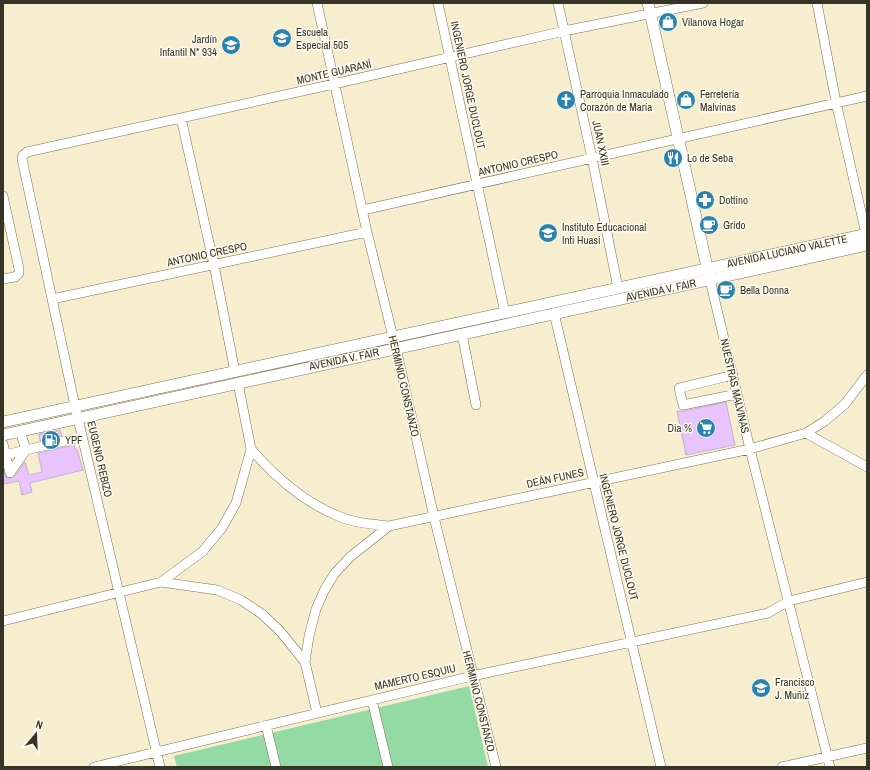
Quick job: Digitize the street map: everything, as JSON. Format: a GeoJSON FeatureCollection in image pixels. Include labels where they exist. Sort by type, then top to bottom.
{"type":"FeatureCollection","features":[{"type":"Feature","properties":{"kind":"main road","name":"NUESTRAS MALVINAS"},"geometry":{"type":"LineString","coordinates":[[649,8],[710,280]]}},
{"type":"Feature","properties":{"kind":"main road","name":"AVENIDA LUCIANO VALETTE"},"geometry":{"type":"LineString","coordinates":[[707,268],[867,238]]}},
{"type":"Feature","properties":{"kind":"main road","name":"AVENIDA LUCIANO VALETTE"},"geometry":{"type":"LineString","coordinates":[[710,280],[867,238]]}},
{"type":"Feature","properties":{"kind":"main road","name":"AVENIDA V. FAIR"},"geometry":{"type":"LineString","coordinates":[[3,422],[707,268]]}},
{"type":"Feature","properties":{"kind":"main road","name":"AVENIDA V. FAIR"},"geometry":{"type":"LineString","coordinates":[[3,435],[710,280]]}},
{"type":"Feature","properties":{"kind":"main road","name":"HERMINIO CONSTANZO"},"geometry":{"type":"LineString","coordinates":[[393,337],[396,348]]}},
{"type":"Feature","properties":{"kind":"street","name":"HERMINIO CONSTANZO"},"geometry":{"type":"LineString","coordinates":[[317,3],[367,232],[393,337]]}},
{"type":"Feature","properties":{"kind":"street","name":"INGENIERO JORGE DUCLOUT"},"geometry":{"type":"LineString","coordinates":[[438,3],[451,57],[505,313]]}},
{"type":"Feature","properties":{"kind":"street","name":"JUAN XXIII"},"geometry":{"type":"LineString","coordinates":[[558,3],[592,158],[618,288]]}},
{"type":"Feature","properties":{"kind":"street","name":"MONTE GUARANÍ"},"geometry":{"type":"LineString","coordinates":[[23,155],[26,152],[334,84],[564,31],[649,8],[702,3]]}},
{"type":"Feature","properties":{"kind":"street"},"geometry":{"type":"LineString","coordinates":[[817,3],[836,102],[867,238]]}},
{"type":"Feature","properties":{"kind":"street","name":"ANTONIO CRESPO"},"geometry":{"type":"LineString","coordinates":[[363,210],[867,96]]}},
{"type":"Feature","properties":{"kind":"street"},"geometry":{"type":"LineString","coordinates":[[181,118],[214,265],[235,372]]}},
{"type":"Feature","properties":{"kind":"street","name":"EUGENIO REBIZO"},"geometry":{"type":"LineString","coordinates":[[23,155],[22,159],[75,406],[160,767]]}},
{"type":"Feature","properties":{"kind":"street"},"geometry":{"type":"LineString","coordinates":[[3,196],[19,269],[19,273],[15,277],[3,279]]}},
{"type":"Feature","properties":{"kind":"street","name":"ANTONIO CRESPO"},"geometry":{"type":"LineString","coordinates":[[52,299],[367,232]]}},
{"type":"Feature","properties":{"kind":"street","name":"NUESTRAS MALVINAS"},"geometry":{"type":"LineString","coordinates":[[710,280],[750,448],[830,767]]}},
{"type":"Feature","properties":{"kind":"street","name":"INGENIERO JORGE DUCLOUT"},"geometry":{"type":"LineString","coordinates":[[554,313],[661,767]]}},
{"type":"Feature","properties":{"kind":"street"},"geometry":{"type":"LineString","coordinates":[[462,334],[476,405]]}},
{"type":"Feature","properties":{"kind":"street","name":"HERMINIO CONSTANZO"},"geometry":{"type":"LineString","coordinates":[[396,348],[434,517],[472,676],[496,767]]}},
{"type":"Feature","properties":{"kind":"street"},"geometry":{"type":"LineString","coordinates":[[733,375],[678,388],[683,405],[737,394]]}},
{"type":"Feature","properties":{"kind":"street","name":"DEÁN FUNES"},"geometry":{"type":"LineString","coordinates":[[389,526],[750,448],[806,433],[825,421],[845,404],[867,375]]}},
{"type":"Feature","properties":{"kind":"street"},"geometry":{"type":"LineString","coordinates":[[161,582],[202,552],[222,528],[236,504],[251,449],[238,383]]}},
{"type":"Feature","properties":{"kind":"street"},"geometry":{"type":"LineString","coordinates":[[20,431],[26,450]]}},
{"type":"Feature","properties":{"kind":"street"},"geometry":{"type":"LineString","coordinates":[[806,433],[867,467]]}},
{"type":"Feature","properties":{"kind":"street"},"geometry":{"type":"LineString","coordinates":[[5,455],[82,437]]}},
{"type":"Feature","properties":{"kind":"street"},"geometry":{"type":"LineString","coordinates":[[3,444],[10,473],[26,450]]}},
{"type":"Feature","properties":{"kind":"street"},"geometry":{"type":"LineString","coordinates":[[251,449],[267,468],[287,486],[314,503],[338,516],[363,523],[389,526]]}},
{"type":"Feature","properties":{"kind":"street"},"geometry":{"type":"LineString","coordinates":[[317,713],[305,662],[309,636],[316,609],[324,590],[335,573],[350,558],[389,526]]}},
{"type":"Feature","properties":{"kind":"street"},"geometry":{"type":"LineString","coordinates":[[3,621],[161,582],[218,590],[241,600],[262,614],[280,631],[305,662]]}},
{"type":"Feature","properties":{"kind":"street","name":"MAMERTO ESQUIU"},"geometry":{"type":"LineString","coordinates":[[94,767],[472,676],[768,613],[789,602],[867,582]]}},
{"type":"Feature","properties":{"kind":"street"},"geometry":{"type":"LineString","coordinates":[[372,700],[388,767]]}},
{"type":"Feature","properties":{"kind":"street"},"geometry":{"type":"LineString","coordinates":[[266,725],[276,767]]}},
{"type":"Feature","properties":{"kind":"street"},"geometry":{"type":"LineString","coordinates":[[782,767],[867,748]]}},
{"type":"Feature","properties":{"kind":"green space"},"geometry":{"type":"Polygon","coordinates":[[[469,686],[488,767],[177,767],[174,756],[469,686]]]}},
{"type":"Feature","properties":{"kind":"building","name":"Dia %"},"geometry":{"type":"Polygon","coordinates":[[[726,402],[735,445],[686,455],[677,411],[684,411],[726,402]]]}},
{"type":"Feature","properties":{"kind":"building"},"geometry":{"type":"Polygon","coordinates":[[[60,430],[62,436],[40,441],[39,434],[60,430]]]}},
{"type":"Feature","properties":{"kind":"building"},"geometry":{"type":"Polygon","coordinates":[[[74,445],[75,449],[77,449],[83,470],[30,483],[32,492],[22,495],[19,481],[3,484],[3,470],[6,477],[9,479],[15,476],[25,462],[29,475],[42,472],[38,453],[74,445]]]}},
{"type":"Feature","properties":{"kind":"place","name":"Vilanova Hogar"},"geometry":{"type":"Point","coordinates":[668,22]}},
{"type":"Feature","properties":{"kind":"place","name":"Escuela Especial 505"},"geometry":{"type":"Point","coordinates":[282,38]}},
{"type":"Feature","properties":{"kind":"place","name":"Jardín Infantil N* 934"},"geometry":{"type":"Point","coordinates":[231,45]}},
{"type":"Feature","properties":{"kind":"place","name":"Parroquia Inmaculado Corazón de María"},"geometry":{"type":"Point","coordinates":[566,100]}},
{"type":"Feature","properties":{"kind":"place","name":"Ferretería Malvinas"},"geometry":{"type":"Point","coordinates":[686,100]}},
{"type":"Feature","properties":{"kind":"place","name":"Lo de Seba"},"geometry":{"type":"Point","coordinates":[673,158]}},
{"type":"Feature","properties":{"kind":"place","name":"Dottino"},"geometry":{"type":"Point","coordinates":[705,200]}},
{"type":"Feature","properties":{"kind":"place","name":"Grido"},"geometry":{"type":"Point","coordinates":[709,225]}},
{"type":"Feature","properties":{"kind":"place","name":"Instituto Educacional Inti Huasi"},"geometry":{"type":"Point","coordinates":[548,233]}},
{"type":"Feature","properties":{"kind":"place","name":"Bella Donna"},"geometry":{"type":"Point","coordinates":[726,290]}},
{"type":"Feature","properties":{"kind":"place","name":"Dia %"},"geometry":{"type":"Point","coordinates":[706,428]}},
{"type":"Feature","properties":{"kind":"place","name":"YPF"},"geometry":{"type":"Point","coordinates":[51,440]}},
{"type":"Feature","properties":{"kind":"place","name":"Francisco J. Muñiz"},"geometry":{"type":"Point","coordinates":[761,688]}}]}
